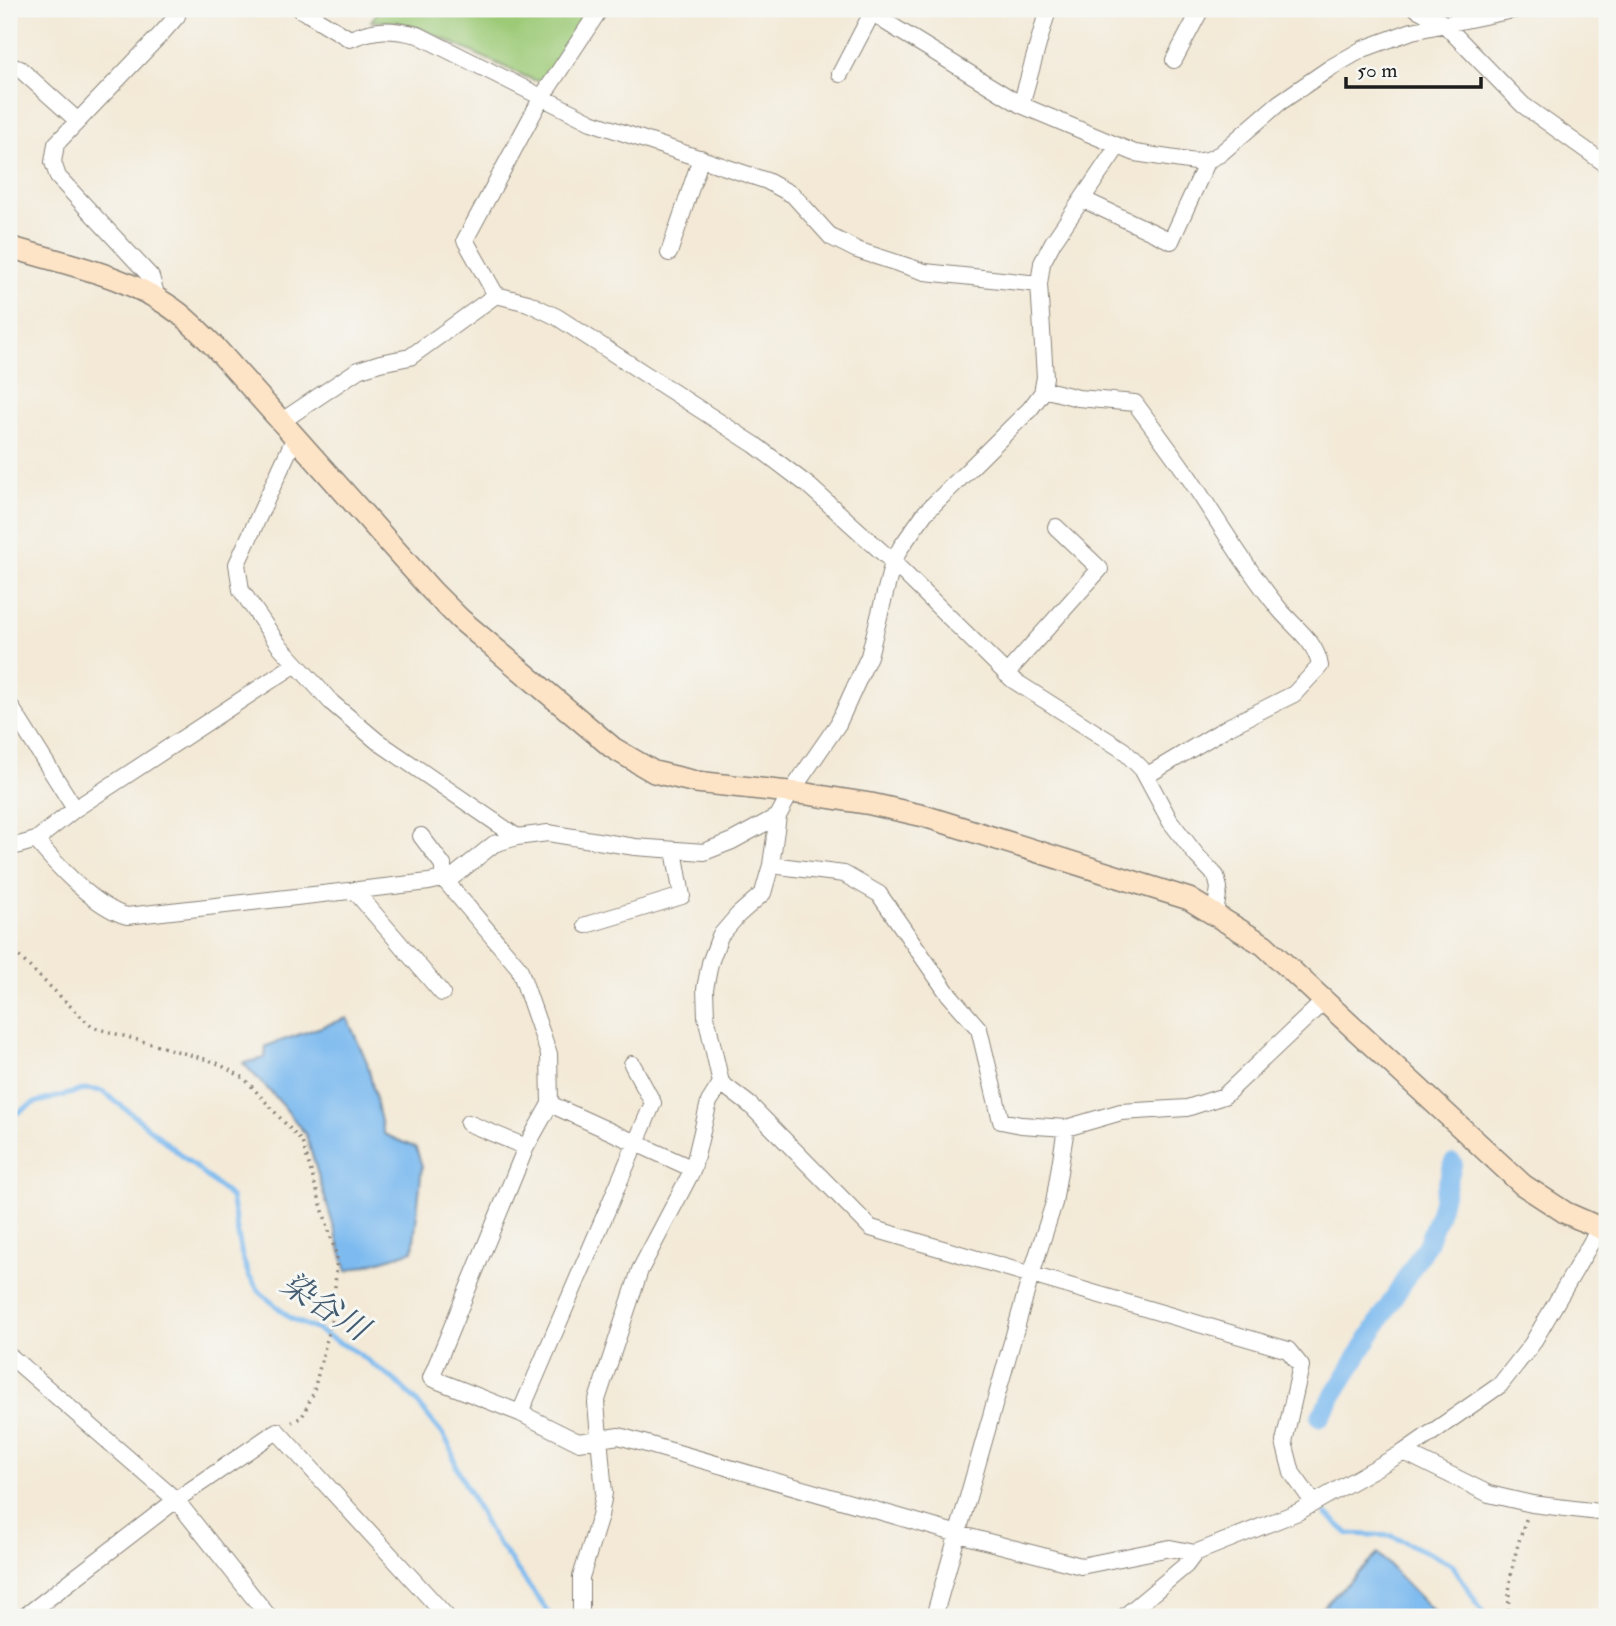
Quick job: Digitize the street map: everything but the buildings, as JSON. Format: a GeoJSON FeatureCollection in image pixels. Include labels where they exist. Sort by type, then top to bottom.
{"type":"FeatureCollection","features":[{"type":"Feature","properties":{"kind":"street"},"geometry":{"type":"LineString","coordinates":[[158,301],[151,277],[58,177],[53,162],[57,144],[177,16],[176,9]]}},
{"type":"Feature","properties":{"kind":"street"},"geometry":{"type":"LineString","coordinates":[[300,9],[350,39],[370,30],[396,30],[418,35],[591,122],[767,181],[793,195],[831,237],[857,250],[925,272],[1039,284]]}},
{"type":"Feature","properties":{"kind":"street"},"geometry":{"type":"LineString","coordinates":[[600,9],[542,97],[465,240],[496,295],[528,303],[557,317],[755,445],[809,486],[893,562],[1006,674],[1048,704],[1123,750],[1146,776],[1170,821],[1216,876],[1219,888],[1215,914]]}},
{"type":"Feature","properties":{"kind":"street"},"geometry":{"type":"LineString","coordinates":[[1021,105],[1048,9]]}},
{"type":"Feature","properties":{"kind":"street"},"geometry":{"type":"LineString","coordinates":[[1174,60],[1201,9]]}},
{"type":"Feature","properties":{"kind":"street"},"geometry":{"type":"LineString","coordinates":[[1417,9],[1443,23],[1523,105],[1607,165]]}},
{"type":"Feature","properties":{"kind":"street"},"geometry":{"type":"LineString","coordinates":[[840,74],[872,10],[884,21],[1021,105],[1135,153],[1182,161],[1208,160],[1220,154],[1279,103],[1363,49],[1443,23],[1518,9]]}},
{"type":"Feature","properties":{"kind":"street"},"geometry":{"type":"LineString","coordinates":[[9,66],[20,69],[78,121]]}},
{"type":"Feature","properties":{"kind":"street"},"geometry":{"type":"LineString","coordinates":[[1118,146],[1046,252],[1039,284],[1045,377],[1042,393],[1030,409],[925,513],[901,547],[893,562],[869,656],[838,724],[791,792],[778,816],[771,865],[762,893],[720,936],[710,963],[705,989],[705,1016],[721,1083],[750,1105],[871,1228],[1288,1350],[1301,1366],[1284,1442],[1293,1473],[1314,1502]]}},
{"type":"Feature","properties":{"kind":"street"},"geometry":{"type":"LineString","coordinates":[[669,253],[701,158]]}},
{"type":"Feature","properties":{"kind":"street"},"geometry":{"type":"LineString","coordinates":[[1082,199],[1171,241],[1208,160]]}},
{"type":"Feature","properties":{"kind":"street"},"geometry":{"type":"LineString","coordinates":[[9,247],[85,269],[138,289],[179,313],[215,347],[403,560],[460,619],[613,748],[654,772],[696,782],[791,792],[871,804],[924,816],[1189,899],[1264,945],[1523,1185],[1566,1213],[1605,1227],[1532,1344],[1500,1385],[1404,1452],[1298,1512],[1195,1553],[1171,1549],[1081,1566],[958,1534],[619,1436],[578,1442],[520,1413],[431,1378],[526,1146],[550,1104],[550,1054],[519,968],[443,878],[443,865],[421,836]]}},
{"type":"Feature","properties":{"kind":"street"},"geometry":{"type":"LineString","coordinates":[[496,295],[410,358],[358,370],[288,429],[237,564],[240,590],[278,644],[332,703],[377,741],[517,836]]}},
{"type":"Feature","properties":{"kind":"street"},"geometry":{"type":"LineString","coordinates":[[1043,388],[1078,398],[1135,403],[1186,473],[1259,585],[1291,624],[1305,635],[1319,657],[1320,666],[1294,694],[1228,727],[1146,776]]}},
{"type":"Feature","properties":{"kind":"street"},"geometry":{"type":"LineString","coordinates":[[1006,674],[1100,569],[1056,527]]}},
{"type":"Feature","properties":{"kind":"street"},"geometry":{"type":"LineString","coordinates":[[9,848],[36,841],[75,809],[296,663]]}},
{"type":"Feature","properties":{"kind":"street"},"geometry":{"type":"LineString","coordinates":[[9,704],[75,809]]}},
{"type":"Feature","properties":{"kind":"street"},"geometry":{"type":"LineString","coordinates":[[36,841],[54,863],[111,912],[127,916],[159,914],[226,903],[307,897],[454,876],[494,844],[517,836],[548,833],[635,847],[704,852],[732,841],[778,816]]}},
{"type":"Feature","properties":{"kind":"street"},"geometry":{"type":"LineString","coordinates":[[586,925],[682,896],[674,850]]}},
{"type":"Feature","properties":{"kind":"street"},"geometry":{"type":"LineString","coordinates":[[771,865],[844,874],[879,894],[947,992],[979,1029],[1001,1121],[1066,1128],[1121,1112],[1187,1108],[1224,1096],[1324,1001]]}},
{"type":"Feature","properties":{"kind":"street"},"geometry":{"type":"LineString","coordinates":[[354,890],[442,993]]}},
{"type":"Feature","properties":{"kind":"street"},"geometry":{"type":"LineString","coordinates":[[520,1413],[653,1103],[632,1064]]}},
{"type":"Feature","properties":{"kind":"street"},"geometry":{"type":"LineString","coordinates":[[581,1617],[581,1577],[600,1516],[604,1493],[596,1403],[640,1270],[693,1169],[709,1102],[721,1083]]}},
{"type":"Feature","properties":{"kind":"street"},"geometry":{"type":"LineString","coordinates":[[550,1104],[693,1169]]}},
{"type":"Feature","properties":{"kind":"street"},"geometry":{"type":"LineString","coordinates":[[468,1123],[526,1146]]}},
{"type":"Feature","properties":{"kind":"street"},"geometry":{"type":"LineString","coordinates":[[934,1617],[1054,1203],[1066,1128]]}},
{"type":"Feature","properties":{"kind":"street"},"geometry":{"type":"LineString","coordinates":[[9,1355],[176,1500],[270,1617]]}},
{"type":"Feature","properties":{"kind":"street"},"geometry":{"type":"LineString","coordinates":[[24,1617],[176,1500],[278,1431],[447,1617]]}},
{"type":"Feature","properties":{"kind":"street"},"geometry":{"type":"LineString","coordinates":[[1404,1452],[1489,1493],[1532,1504],[1607,1513]]}},
{"type":"Feature","properties":{"kind":"street"},"geometry":{"type":"LineString","coordinates":[[1124,1617],[1186,1565],[1195,1553]]}},
{"type":"Feature","properties":{"kind":"path"},"geometry":{"type":"LineString","coordinates":[[9,947],[92,1027],[215,1062],[244,1078],[302,1142],[337,1257],[333,1315],[313,1394],[302,1417],[278,1431]]}},
{"type":"Feature","properties":{"kind":"path"},"geometry":{"type":"LineString","coordinates":[[1509,1617],[1508,1596],[1516,1547],[1532,1504]]}},
{"type":"Feature","properties":{"kind":"green space"},"geometry":{"type":"Polygon","coordinates":[[[380,9],[592,9],[544,81],[533,80],[424,30],[397,22],[371,21],[380,9]]]}},
{"type":"Feature","properties":{"kind":"water"},"geometry":{"type":"Polygon","coordinates":[[[347,1018],[367,1062],[384,1134],[416,1148],[422,1166],[413,1251],[347,1271],[306,1135],[281,1103],[243,1063],[265,1058],[266,1046],[347,1018]]]}},
{"type":"Feature","properties":{"kind":"water"},"geometry":{"type":"Polygon","coordinates":[[[1378,1554],[1439,1617],[1312,1617],[1378,1554]]]}},
{"type":"Feature","properties":{"kind":"waterway","name":"染谷川"},"geometry":{"type":"LineString","coordinates":[[9,1118],[34,1103],[87,1089],[102,1091],[231,1197],[242,1256],[249,1276],[260,1292],[290,1318],[356,1352],[397,1382],[415,1400],[445,1437],[456,1466],[489,1531],[548,1612],[555,1617]]}},
{"type":"Feature","properties":{"kind":"waterway"},"geometry":{"type":"LineString","coordinates":[[1320,1417],[1427,1244],[1439,1214],[1453,1163]]}},
{"type":"Feature","properties":{"kind":"waterway"},"geometry":{"type":"LineString","coordinates":[[1326,1514],[1349,1534],[1392,1536],[1452,1564],[1486,1617]]}}]}
